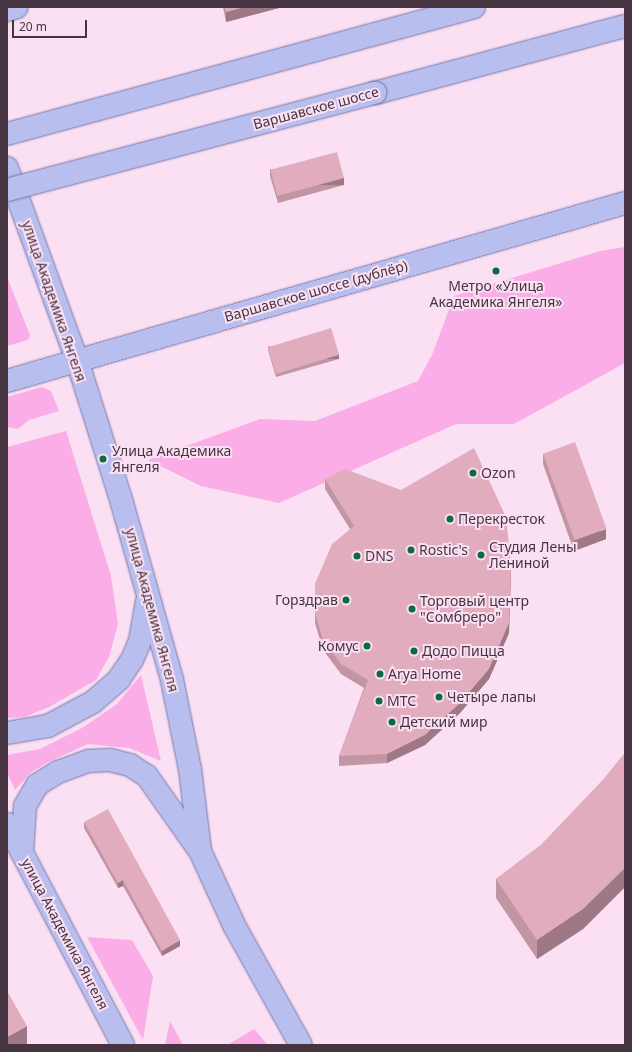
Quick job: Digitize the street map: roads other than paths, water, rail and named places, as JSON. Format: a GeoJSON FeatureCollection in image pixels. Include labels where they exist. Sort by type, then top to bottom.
{"type":"FeatureCollection","features":[{"type":"Feature","properties":{"kind":"main road"},"geometry":{"type":"LineString","coordinates":[[7,10],[17,7]]}},
{"type":"Feature","properties":{"kind":"main road"},"geometry":{"type":"LineString","coordinates":[[7,134],[474,7]]}},
{"type":"Feature","properties":{"kind":"main road","name":"Варшавское шоссе"},"geometry":{"type":"LineString","coordinates":[[7,190],[625,26]]}},
{"type":"Feature","properties":{"kind":"main road","name":"улица Академика Янгеля"},"geometry":{"type":"LineString","coordinates":[[7,168],[77,360],[122,503],[172,680],[190,769],[200,851],[235,927],[301,1045]]}},
{"type":"Feature","properties":{"kind":"main road","name":"Варшавское шоссе (дублёр)"},"geometry":{"type":"LineString","coordinates":[[7,381],[625,202]]}},
{"type":"Feature","properties":{"kind":"main road"},"geometry":{"type":"LineString","coordinates":[[7,733],[48,726],[93,702],[119,679],[132,660],[140,640],[148,598]]}},
{"type":"Feature","properties":{"kind":"main road"},"geometry":{"type":"LineString","coordinates":[[22,853],[25,806],[37,785],[58,772],[89,761],[110,760],[130,765],[147,776],[200,851]]}},
{"type":"Feature","properties":{"kind":"main road","name":"улица Академика Янгеля"},"geometry":{"type":"LineString","coordinates":[[7,824],[123,1045]]}},
{"type":"Feature","properties":{"kind":"place","name":"Метро «Улица Академика Янгеля»"},"geometry":{"type":"Point","coordinates":[496,271]}},
{"type":"Feature","properties":{"kind":"place","name":"Улица Академика Янгеля"},"geometry":{"type":"Point","coordinates":[103,459]}},
{"type":"Feature","properties":{"kind":"place","name":"Ozon"},"geometry":{"type":"Point","coordinates":[473,473]}},
{"type":"Feature","properties":{"kind":"place","name":"Перекресток"},"geometry":{"type":"Point","coordinates":[450,519]}},
{"type":"Feature","properties":{"kind":"place","name":"Rostic's"},"geometry":{"type":"Point","coordinates":[411,550]}},
{"type":"Feature","properties":{"kind":"place","name":"Студия Лены Лениной"},"geometry":{"type":"Point","coordinates":[481,555]}},
{"type":"Feature","properties":{"kind":"place","name":"DNS"},"geometry":{"type":"Point","coordinates":[357,556]}},
{"type":"Feature","properties":{"kind":"place","name":"Горздрав"},"geometry":{"type":"Point","coordinates":[346,600]}},
{"type":"Feature","properties":{"kind":"place","name":"Торговый центр \"Сомбреро\""},"geometry":{"type":"Point","coordinates":[412,609]}},
{"type":"Feature","properties":{"kind":"place","name":"Комус"},"geometry":{"type":"Point","coordinates":[367,646]}},
{"type":"Feature","properties":{"kind":"place","name":"Додо Пицца"},"geometry":{"type":"Point","coordinates":[414,651]}},
{"type":"Feature","properties":{"kind":"place","name":"Arya Home"},"geometry":{"type":"Point","coordinates":[380,674]}},
{"type":"Feature","properties":{"kind":"place","name":"Четыре лапы"},"geometry":{"type":"Point","coordinates":[439,697]}},
{"type":"Feature","properties":{"kind":"place","name":"МТС"},"geometry":{"type":"Point","coordinates":[379,701]}},
{"type":"Feature","properties":{"kind":"place","name":"Детский мир"},"geometry":{"type":"Point","coordinates":[392,722]}}]}
